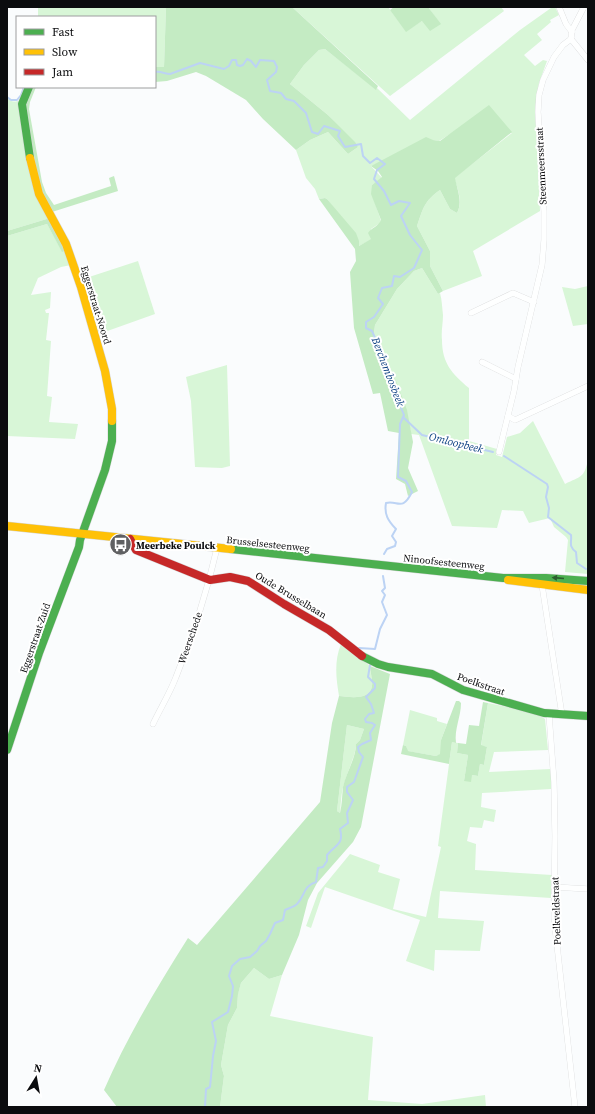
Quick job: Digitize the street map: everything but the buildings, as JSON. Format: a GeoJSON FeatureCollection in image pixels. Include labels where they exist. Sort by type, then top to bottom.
{"type":"FeatureCollection","features":[{"type":"Feature","properties":{"kind":"street"},"geometry":{"type":"LineString","coordinates":[[559,7],[566,24],[572,32]]}},
{"type":"Feature","properties":{"kind":"street"},"geometry":{"type":"LineString","coordinates":[[584,7],[572,32],[571,39],[588,60]]}},
{"type":"Feature","properties":{"kind":"street","name":"Steenmeersstraat"},"geometry":{"type":"LineString","coordinates":[[499,452],[542,265],[544,210],[538,112],[539,95],[543,80],[554,57],[563,45],[571,39]]}},
{"type":"Feature","properties":{"kind":"street","name":"Eggerstraat-Noord"},"geometry":{"type":"LineString","coordinates":[[29,88],[22,104],[33,173],[39,194],[66,244],[81,287],[105,371],[112,409],[112,441],[105,470],[83,534]]}},
{"type":"Feature","properties":{"kind":"street"},"geometry":{"type":"LineString","coordinates":[[471,313],[513,293],[534,302]]}},
{"type":"Feature","properties":{"kind":"street"},"geometry":{"type":"LineString","coordinates":[[482,362],[516,379]]}},
{"type":"Feature","properties":{"kind":"street"},"geometry":{"type":"LineString","coordinates":[[508,416],[515,420],[588,386]]}},
{"type":"Feature","properties":{"kind":"street","name":"Brusselsesteenweg"},"geometry":{"type":"LineString","coordinates":[[7,526],[383,565]]}},
{"type":"Feature","properties":{"kind":"street","name":"Eggerstraat-Zuid"},"geometry":{"type":"LineString","coordinates":[[7,750],[39,653],[83,534]]}},
{"type":"Feature","properties":{"kind":"street","name":"Oude Brusselbaan"},"geometry":{"type":"LineString","coordinates":[[130,539],[136,550],[210,580],[230,578],[248,581],[329,630],[360,655],[371,661]]}},
{"type":"Feature","properties":{"kind":"street","name":"Weerschede"},"geometry":{"type":"LineString","coordinates":[[153,724],[176,679],[196,624],[210,580],[217,548]]}},
{"type":"Feature","properties":{"kind":"street","name":"Ninoofsesteenweg"},"geometry":{"type":"LineString","coordinates":[[383,565],[503,578],[516,582],[588,590]]}},
{"type":"Feature","properties":{"kind":"street","name":"Ninoofsesteenweg"},"geometry":{"type":"LineString","coordinates":[[503,578],[522,576],[588,581]]}},
{"type":"Feature","properties":{"kind":"street"},"geometry":{"type":"LineString","coordinates":[[542,585],[562,715]]}},
{"type":"Feature","properties":{"kind":"street","name":"Poelkstraat"},"geometry":{"type":"LineString","coordinates":[[371,661],[388,667],[432,674],[463,690],[496,701],[549,714],[588,716]]}},
{"type":"Feature","properties":{"kind":"street","name":"Poelkveldstraat"},"geometry":{"type":"LineString","coordinates":[[549,714],[554,782],[554,918],[575,1107]]}},
{"type":"Feature","properties":{"kind":"street"},"geometry":{"type":"LineString","coordinates":[[554,887],[588,889]]}},
{"type":"Feature","properties":{"kind":"green space"},"geometry":{"type":"Polygon","coordinates":[[[38,7],[166,7],[164,67],[156,67],[156,16],[38,16],[38,7]]]}},
{"type":"Feature","properties":{"kind":"green space"},"geometry":{"type":"Polygon","coordinates":[[[166,7],[292,7],[378,86],[376,90],[325,49],[319,50],[304,65],[290,84],[328,115],[355,142],[358,147],[348,154],[328,132],[310,140],[296,150],[263,119],[246,100],[206,76],[196,72],[167,81],[156,82],[156,67],[164,67],[166,7]]]}},
{"type":"Feature","properties":{"kind":"green space"},"geometry":{"type":"Polygon","coordinates":[[[292,7],[388,7],[406,31],[422,21],[440,24],[428,7],[501,7],[504,11],[390,96],[292,7]]]}},
{"type":"Feature","properties":{"kind":"green space"},"geometry":{"type":"Polygon","coordinates":[[[394,7],[428,7],[441,24],[430,31],[422,21],[406,32],[390,10],[394,7]]]}},
{"type":"Feature","properties":{"kind":"green space"},"geometry":{"type":"Polygon","coordinates":[[[555,7],[559,15],[550,20],[551,22],[537,34],[542,40],[524,55],[535,66],[543,60],[547,61],[539,83],[535,109],[540,211],[473,251],[482,276],[443,291],[430,266],[430,251],[417,226],[423,210],[430,198],[440,190],[450,209],[457,213],[460,200],[454,178],[512,133],[450,134],[439,141],[433,140],[371,166],[382,178],[372,185],[372,194],[381,221],[371,229],[372,239],[359,246],[327,199],[319,199],[315,189],[306,178],[296,150],[310,140],[328,132],[348,154],[358,147],[328,115],[290,84],[304,65],[319,50],[325,49],[376,89],[377,88],[410,120],[520,30],[551,8],[555,7]]]}},
{"type":"Feature","properties":{"kind":"green space"},"geometry":{"type":"Polygon","coordinates":[[[33,88],[36,88],[29,109],[42,182],[46,193],[54,205],[111,186],[109,178],[114,176],[118,191],[52,212],[40,187],[24,108],[33,88]]]}},
{"type":"Feature","properties":{"kind":"green space"},"geometry":{"type":"Polygon","coordinates":[[[7,97],[9,100],[15,102],[18,101],[35,191],[50,218],[7,231],[7,97]]]}},
{"type":"Feature","properties":{"kind":"green space"},"geometry":{"type":"Polygon","coordinates":[[[489,105],[512,132],[455,178],[460,200],[457,213],[450,209],[440,190],[427,202],[417,226],[430,251],[430,266],[443,291],[438,294],[422,268],[414,271],[397,289],[375,325],[373,340],[396,381],[407,410],[413,442],[408,468],[418,491],[408,496],[405,484],[396,479],[399,433],[388,431],[380,393],[373,394],[354,328],[350,272],[356,261],[355,249],[319,199],[327,199],[356,233],[359,246],[371,239],[368,233],[379,224],[381,220],[371,194],[372,185],[382,177],[378,171],[371,166],[426,137],[440,141],[489,105]]]}},
{"type":"Feature","properties":{"kind":"green space"},"geometry":{"type":"Polygon","coordinates":[[[50,218],[66,250],[62,252],[47,224],[7,236],[7,231],[50,218]]]}},
{"type":"Feature","properties":{"kind":"green space"},"geometry":{"type":"Polygon","coordinates":[[[47,224],[62,251],[66,250],[71,265],[61,267],[38,278],[31,295],[51,292],[50,308],[45,310],[46,313],[49,313],[46,340],[51,341],[47,396],[52,397],[49,422],[78,424],[75,439],[7,436],[7,236],[47,224]]]}},
{"type":"Feature","properties":{"kind":"green space"},"geometry":{"type":"Polygon","coordinates":[[[138,261],[155,314],[99,334],[83,279],[138,261]]]}},
{"type":"Feature","properties":{"kind":"green space"},"geometry":{"type":"Polygon","coordinates":[[[422,268],[438,294],[440,293],[443,315],[442,348],[446,362],[453,373],[469,388],[469,441],[497,449],[496,455],[502,457],[507,437],[520,433],[533,421],[565,484],[581,476],[585,470],[588,460],[588,574],[565,572],[568,540],[554,527],[550,518],[529,523],[523,511],[502,510],[497,528],[452,526],[419,435],[411,434],[410,428],[373,340],[375,325],[397,289],[414,271],[422,268]]]}},
{"type":"Feature","properties":{"kind":"green space"},"geometry":{"type":"Polygon","coordinates":[[[588,286],[588,324],[573,326],[562,287],[575,289],[588,286]]]}},
{"type":"Feature","properties":{"kind":"green space"},"geometry":{"type":"Polygon","coordinates":[[[227,365],[230,466],[222,468],[195,467],[191,401],[186,377],[227,365]]]}},
{"type":"Feature","properties":{"kind":"green space"},"geometry":{"type":"Polygon","coordinates":[[[341,644],[370,666],[372,686],[370,691],[363,696],[339,696],[336,670],[337,657],[341,644]]]}},
{"type":"Feature","properties":{"kind":"green space"},"geometry":{"type":"Polygon","coordinates":[[[370,666],[390,674],[361,827],[353,842],[317,883],[308,900],[299,935],[282,975],[269,979],[254,968],[241,983],[238,994],[237,1008],[228,1025],[221,1065],[224,1076],[220,1107],[117,1107],[104,1090],[122,1051],[188,938],[197,945],[320,802],[332,723],[339,696],[358,697],[367,694],[372,686],[370,666]],[[347,725],[337,811],[340,813],[344,782],[356,749],[356,744],[360,740],[364,729],[347,725]]]}},
{"type":"Feature","properties":{"kind":"green space"},"geometry":{"type":"Polygon","coordinates":[[[456,701],[461,703],[461,708],[456,733],[456,743],[452,742],[449,764],[401,754],[403,745],[406,746],[408,751],[436,756],[440,754],[441,740],[456,701]]]}},
{"type":"Feature","properties":{"kind":"green space"},"geometry":{"type":"Polygon","coordinates":[[[483,702],[488,703],[481,745],[487,747],[484,765],[480,764],[478,776],[472,775],[471,782],[464,781],[468,755],[457,753],[458,743],[466,744],[469,725],[479,726],[483,702]]]}},
{"type":"Feature","properties":{"kind":"green space"},"geometry":{"type":"Polygon","coordinates":[[[488,703],[536,713],[545,719],[548,750],[494,752],[489,772],[551,769],[551,789],[482,793],[481,807],[496,810],[494,822],[484,820],[482,828],[470,827],[467,841],[476,844],[475,870],[552,875],[551,898],[440,891],[438,918],[484,921],[480,951],[435,950],[434,971],[406,961],[420,920],[325,887],[311,928],[306,926],[318,893],[350,854],[380,865],[378,872],[400,879],[393,909],[426,917],[441,847],[438,846],[452,742],[458,743],[457,753],[468,755],[464,781],[472,775],[478,776],[480,764],[484,765],[487,747],[481,746],[488,703]]]}},
{"type":"Feature","properties":{"kind":"green space"},"geometry":{"type":"Polygon","coordinates":[[[410,710],[437,718],[437,721],[447,724],[441,740],[441,754],[436,756],[407,751],[406,746],[403,745],[410,710]]]}},
{"type":"Feature","properties":{"kind":"green space"},"geometry":{"type":"Polygon","coordinates":[[[347,725],[364,729],[360,740],[356,744],[355,753],[345,779],[340,813],[337,811],[347,725]]]}},
{"type":"Feature","properties":{"kind":"green space"},"geometry":{"type":"Polygon","coordinates":[[[254,968],[269,979],[282,975],[270,1016],[373,1037],[368,1100],[422,1104],[485,1095],[486,1107],[220,1107],[224,1076],[221,1065],[228,1025],[237,1008],[238,993],[241,983],[254,968]]]}},
{"type":"Feature","properties":{"kind":"waterway","name":"Berchembosbeek"},"geometry":{"type":"LineString","coordinates":[[156,72],[170,74],[200,63],[224,69],[229,66],[232,60],[236,60],[237,65],[240,66],[243,65],[247,59],[256,67],[260,60],[274,61],[277,67],[276,72],[267,80],[270,91],[281,93],[286,99],[294,101],[306,113],[312,132],[318,134],[324,126],[340,131],[338,136],[345,147],[361,144],[363,156],[370,163],[377,158],[385,164],[377,170],[374,179],[384,191],[391,205],[399,201],[410,203],[401,216],[410,235],[422,250],[414,268],[400,277],[394,276],[392,286],[382,288],[378,298],[383,304],[374,317],[366,322],[366,328],[372,331],[383,356],[383,362],[404,415],[400,424],[398,477],[406,481],[412,492],[409,498],[403,503],[386,503],[387,517],[396,529],[392,536],[396,542],[395,546],[387,549],[384,554]]}},
{"type":"Feature","properties":{"kind":"waterway","name":"Berchembosbeek"},"geometry":{"type":"LineString","coordinates":[[7,97],[11,100],[17,100],[24,88]]}},
{"type":"Feature","properties":{"kind":"waterway","name":"Omloopbeek"},"geometry":{"type":"LineString","coordinates":[[403,417],[422,435],[493,452]]}},
{"type":"Feature","properties":{"kind":"waterway","name":"Omloopbeek"},"geometry":{"type":"LineString","coordinates":[[504,456],[547,484],[548,487],[546,497],[549,508],[548,517],[571,535],[571,546],[576,552],[577,563],[586,569]]}},
{"type":"Feature","properties":{"kind":"waterway","name":"Berchembosbeek"},"geometry":{"type":"LineString","coordinates":[[357,649],[375,649],[380,629],[387,615],[382,602],[385,595],[382,591],[385,588],[383,576]]}},
{"type":"Feature","properties":{"kind":"waterway","name":"Berchembosbeek"},"geometry":{"type":"LineString","coordinates":[[205,1107],[206,1089],[210,1087],[216,1041],[212,1022],[228,1012],[233,986],[229,976],[232,966],[240,959],[250,957],[257,951],[266,941],[275,923],[283,920],[285,910],[297,904],[302,898],[306,889],[316,882],[318,868],[323,867],[327,861],[327,855],[340,841],[340,829],[348,823],[347,813],[353,800],[347,792],[347,787],[354,782],[363,757],[359,752],[358,747],[371,740],[370,733],[375,725],[366,722],[365,719],[369,714],[374,713],[371,704],[366,697],[375,688],[375,684],[368,677],[370,665]]}},
{"type":"Feature","properties":{"kind":"traffic: fast"},"geometry":{"type":"LineString","coordinates":[[29,88],[22,104],[30,158]]}},
{"type":"Feature","properties":{"kind":"traffic: fast"},"geometry":{"type":"LineString","coordinates":[[7,750],[39,653],[79,547],[80,540],[105,470],[112,441],[112,421]]}},
{"type":"Feature","properties":{"kind":"traffic: fast"},"geometry":{"type":"LineString","coordinates":[[231,549],[503,578],[546,578],[588,581]]}},
{"type":"Feature","properties":{"kind":"traffic: fast"},"geometry":{"type":"LineString","coordinates":[[362,656],[388,667],[432,674],[463,690],[544,713],[588,716]]}},
{"type":"Feature","properties":{"kind":"traffic: slow"},"geometry":{"type":"LineString","coordinates":[[30,158],[39,194],[66,244],[81,287],[105,371],[112,409],[112,421]]}},
{"type":"Feature","properties":{"kind":"traffic: slow"},"geometry":{"type":"LineString","coordinates":[[7,526],[231,549]]}},
{"type":"Feature","properties":{"kind":"traffic: slow"},"geometry":{"type":"LineString","coordinates":[[508,580],[588,590]]}},
{"type":"Feature","properties":{"kind":"traffic: jam"},"geometry":{"type":"LineString","coordinates":[[130,539],[136,550],[210,580],[230,577],[248,581],[329,630],[362,656]]}},
{"type":"Feature","properties":{"kind":"place","name":"Meerbeke Poulck"},"geometry":{"type":"Point","coordinates":[121,545]}}]}
